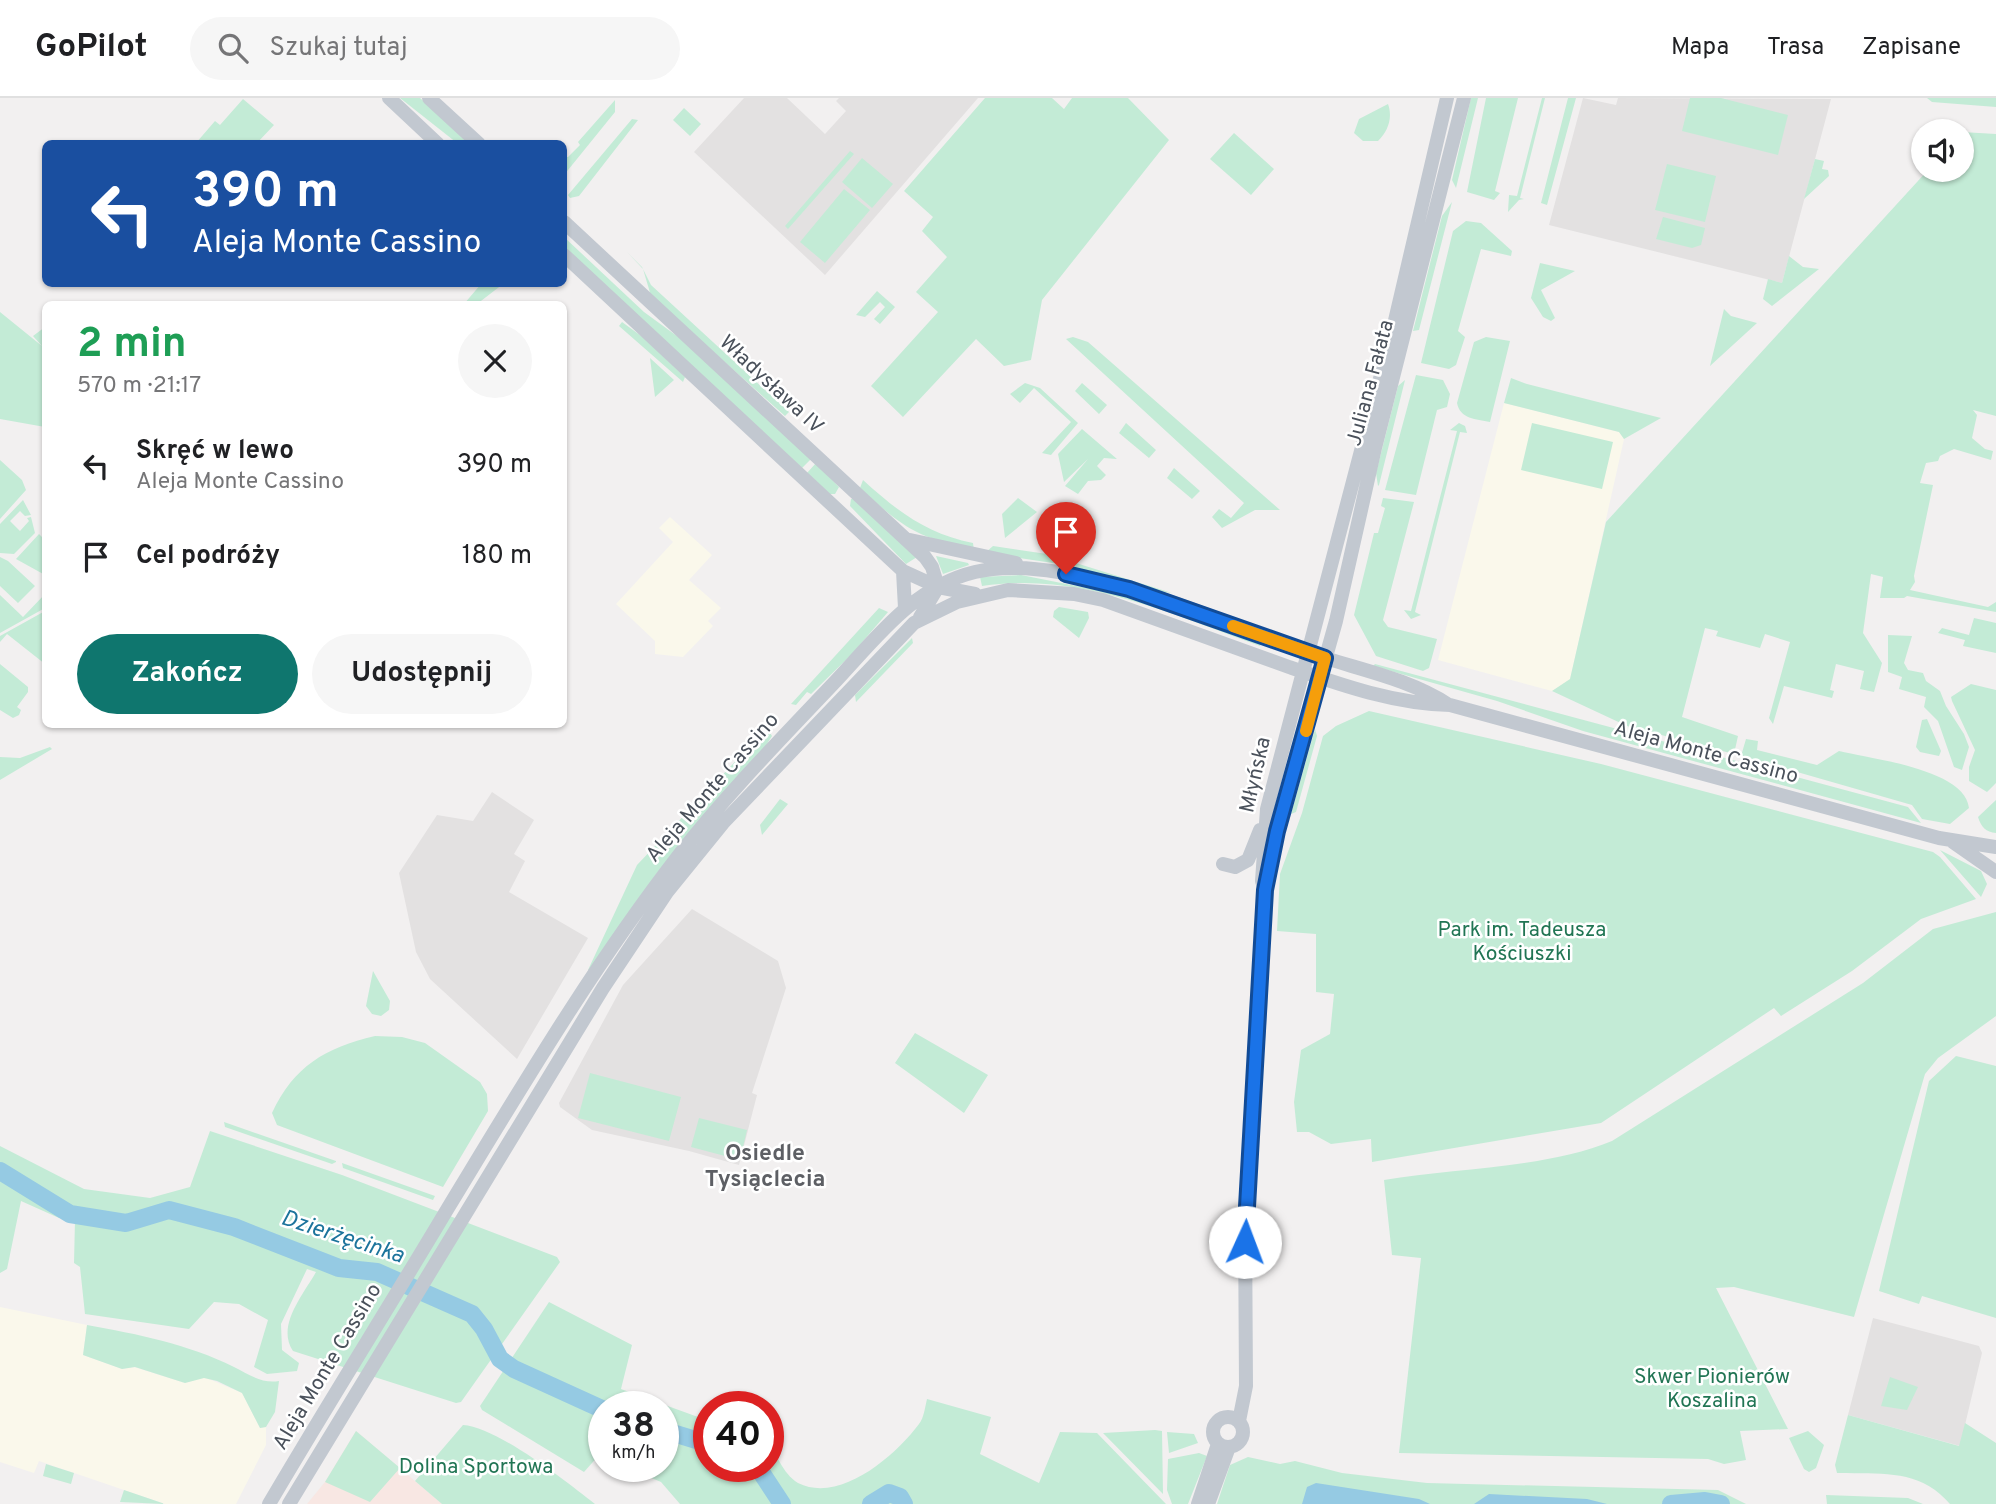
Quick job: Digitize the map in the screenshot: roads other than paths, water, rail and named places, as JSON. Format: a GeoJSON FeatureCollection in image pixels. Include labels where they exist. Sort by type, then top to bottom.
{"type":"FeatureCollection","features":[{"type":"Feature","properties":{"kind":"street"},"geometry":{"type":"LineString","coordinates":[[389,98],[434,140]]}},
{"type":"Feature","properties":{"kind":"street","name":"Juliana Fałata"},"geometry":{"type":"LineString","coordinates":[[1303,672],[1393,329],[1447,98]]}},
{"type":"Feature","properties":{"kind":"street","name":"Juliana Fałata"},"geometry":{"type":"LineString","coordinates":[[1320,678],[1464,98]]}},
{"type":"Feature","properties":{"kind":"street"},"geometry":{"type":"LineString","coordinates":[[432,101],[475,140]]}},
{"type":"Feature","properties":{"kind":"street","name":"Władysława IV"},"geometry":{"type":"LineString","coordinates":[[567,225],[905,538],[932,567],[938,587]]}},
{"type":"Feature","properties":{"kind":"street","name":"Władysława IV"},"geometry":{"type":"LineString","coordinates":[[567,257],[903,571],[938,587],[979,595]]}},
{"type":"Feature","properties":{"kind":"street"},"geometry":{"type":"LineString","coordinates":[[905,538],[1030,567]]}},
{"type":"Feature","properties":{"kind":"street","name":"Aleja Monte Cassino"},"geometry":{"type":"LineString","coordinates":[[269,1504],[489,1142],[618,939],[682,851],[814,703],[905,608],[938,587],[975,572],[1030,567],[1129,589],[1325,658],[1422,687],[1450,705]]}},
{"type":"Feature","properties":{"kind":"street"},"geometry":{"type":"LineString","coordinates":[[903,571],[905,608]]}},
{"type":"Feature","properties":{"kind":"street"},"geometry":{"type":"LineString","coordinates":[[914,623],[930,605],[938,587]]}},
{"type":"Feature","properties":{"kind":"street","name":"Aleja Monte Cassino"},"geometry":{"type":"LineString","coordinates":[[289,1504],[603,988],[684,870],[747,797],[914,623],[979,595],[1037,590],[1103,600],[1320,678],[1417,705],[1450,705],[1951,841],[1996,847]]}},
{"type":"Feature","properties":{"kind":"street","name":"Młyńska"},"geometry":{"type":"LineString","coordinates":[[1265,890],[1262,881],[1266,809],[1303,672]]}},
{"type":"Feature","properties":{"kind":"street","name":"Młyńska"},"geometry":{"type":"LineString","coordinates":[[1234,1419],[1244,1369],[1245,1220],[1261,1011],[1265,890],[1277,831],[1320,678]]}},
{"type":"Feature","properties":{"kind":"street"},"geometry":{"type":"LineString","coordinates":[[1223,864],[1235,867],[1248,860],[1266,809]]}},
{"type":"Feature","properties":{"kind":"street","name":"Aleja Monte Cassino"},"geometry":{"type":"LineString","coordinates":[[1951,841],[1996,872]]}},
{"type":"Feature","properties":{"kind":"street"},"geometry":{"type":"LineString","coordinates":[[1220,1419],[1234,1419],[1242,1436],[1237,1444],[1223,1445],[1213,1437],[1213,1427],[1220,1419]]}},
{"type":"Feature","properties":{"kind":"street"},"geometry":{"type":"LineString","coordinates":[[1198,1504],[1223,1445]]}},
{"type":"Feature","properties":{"kind":"street"},"geometry":{"type":"LineString","coordinates":[[1208,1504],[1223,1445]]}},
{"type":"Feature","properties":{"kind":"water"},"geometry":{"type":"Polygon","coordinates":[[[1316,1483],[1419,1499],[1430,1504],[1302,1504],[1307,1487],[1316,1483]]]}},
{"type":"Feature","properties":{"kind":"water"},"geometry":{"type":"Polygon","coordinates":[[[1489,1494],[1587,1499],[1607,1504],[1474,1504],[1489,1494]]]}},
{"type":"Feature","properties":{"kind":"waterway","name":"Dzierżęcinka"},"geometry":{"type":"LineString","coordinates":[[0,1171],[70,1214],[126,1223],[169,1210],[234,1227],[339,1268],[377,1272],[472,1314],[484,1329],[500,1359],[514,1369],[588,1403]]}},
{"type":"Feature","properties":{"kind":"waterway","name":"Dzierżęcinka"},"geometry":{"type":"LineString","coordinates":[[679,1435],[693,1439]]}},
{"type":"Feature","properties":{"kind":"waterway","name":"Dzierżęcinka"},"geometry":{"type":"LineString","coordinates":[[768,1482],[782,1504]]}},
{"type":"Feature","properties":{"kind":"waterway","name":"Dzierżęcinka"},"geometry":{"type":"LineString","coordinates":[[871,1504],[889,1493],[900,1497],[904,1504]]}},
{"type":"Feature","properties":{"kind":"waterway","name":"Dzierżęcinka"},"geometry":{"type":"LineString","coordinates":[[1671,1504],[1705,1501],[1721,1504]]}},
{"type":"Feature","properties":{"kind":"district","name":"Osiedle Tysiąclecia"},"geometry":{"type":"Point","coordinates":[765,1167]}},
{"type":"Feature","properties":{"kind":"park label","name":"Park im. Tadeusza Kościuszki"},"geometry":{"type":"Point","coordinates":[1522,942]}},
{"type":"Feature","properties":{"kind":"park label","name":"Skwer Pionierów Koszalina"},"geometry":{"type":"Point","coordinates":[1712,1389]}},
{"type":"Feature","properties":{"kind":"park label","name":"Dolina Sportowa"},"geometry":{"type":"Point","coordinates":[476,1467]}}]}
